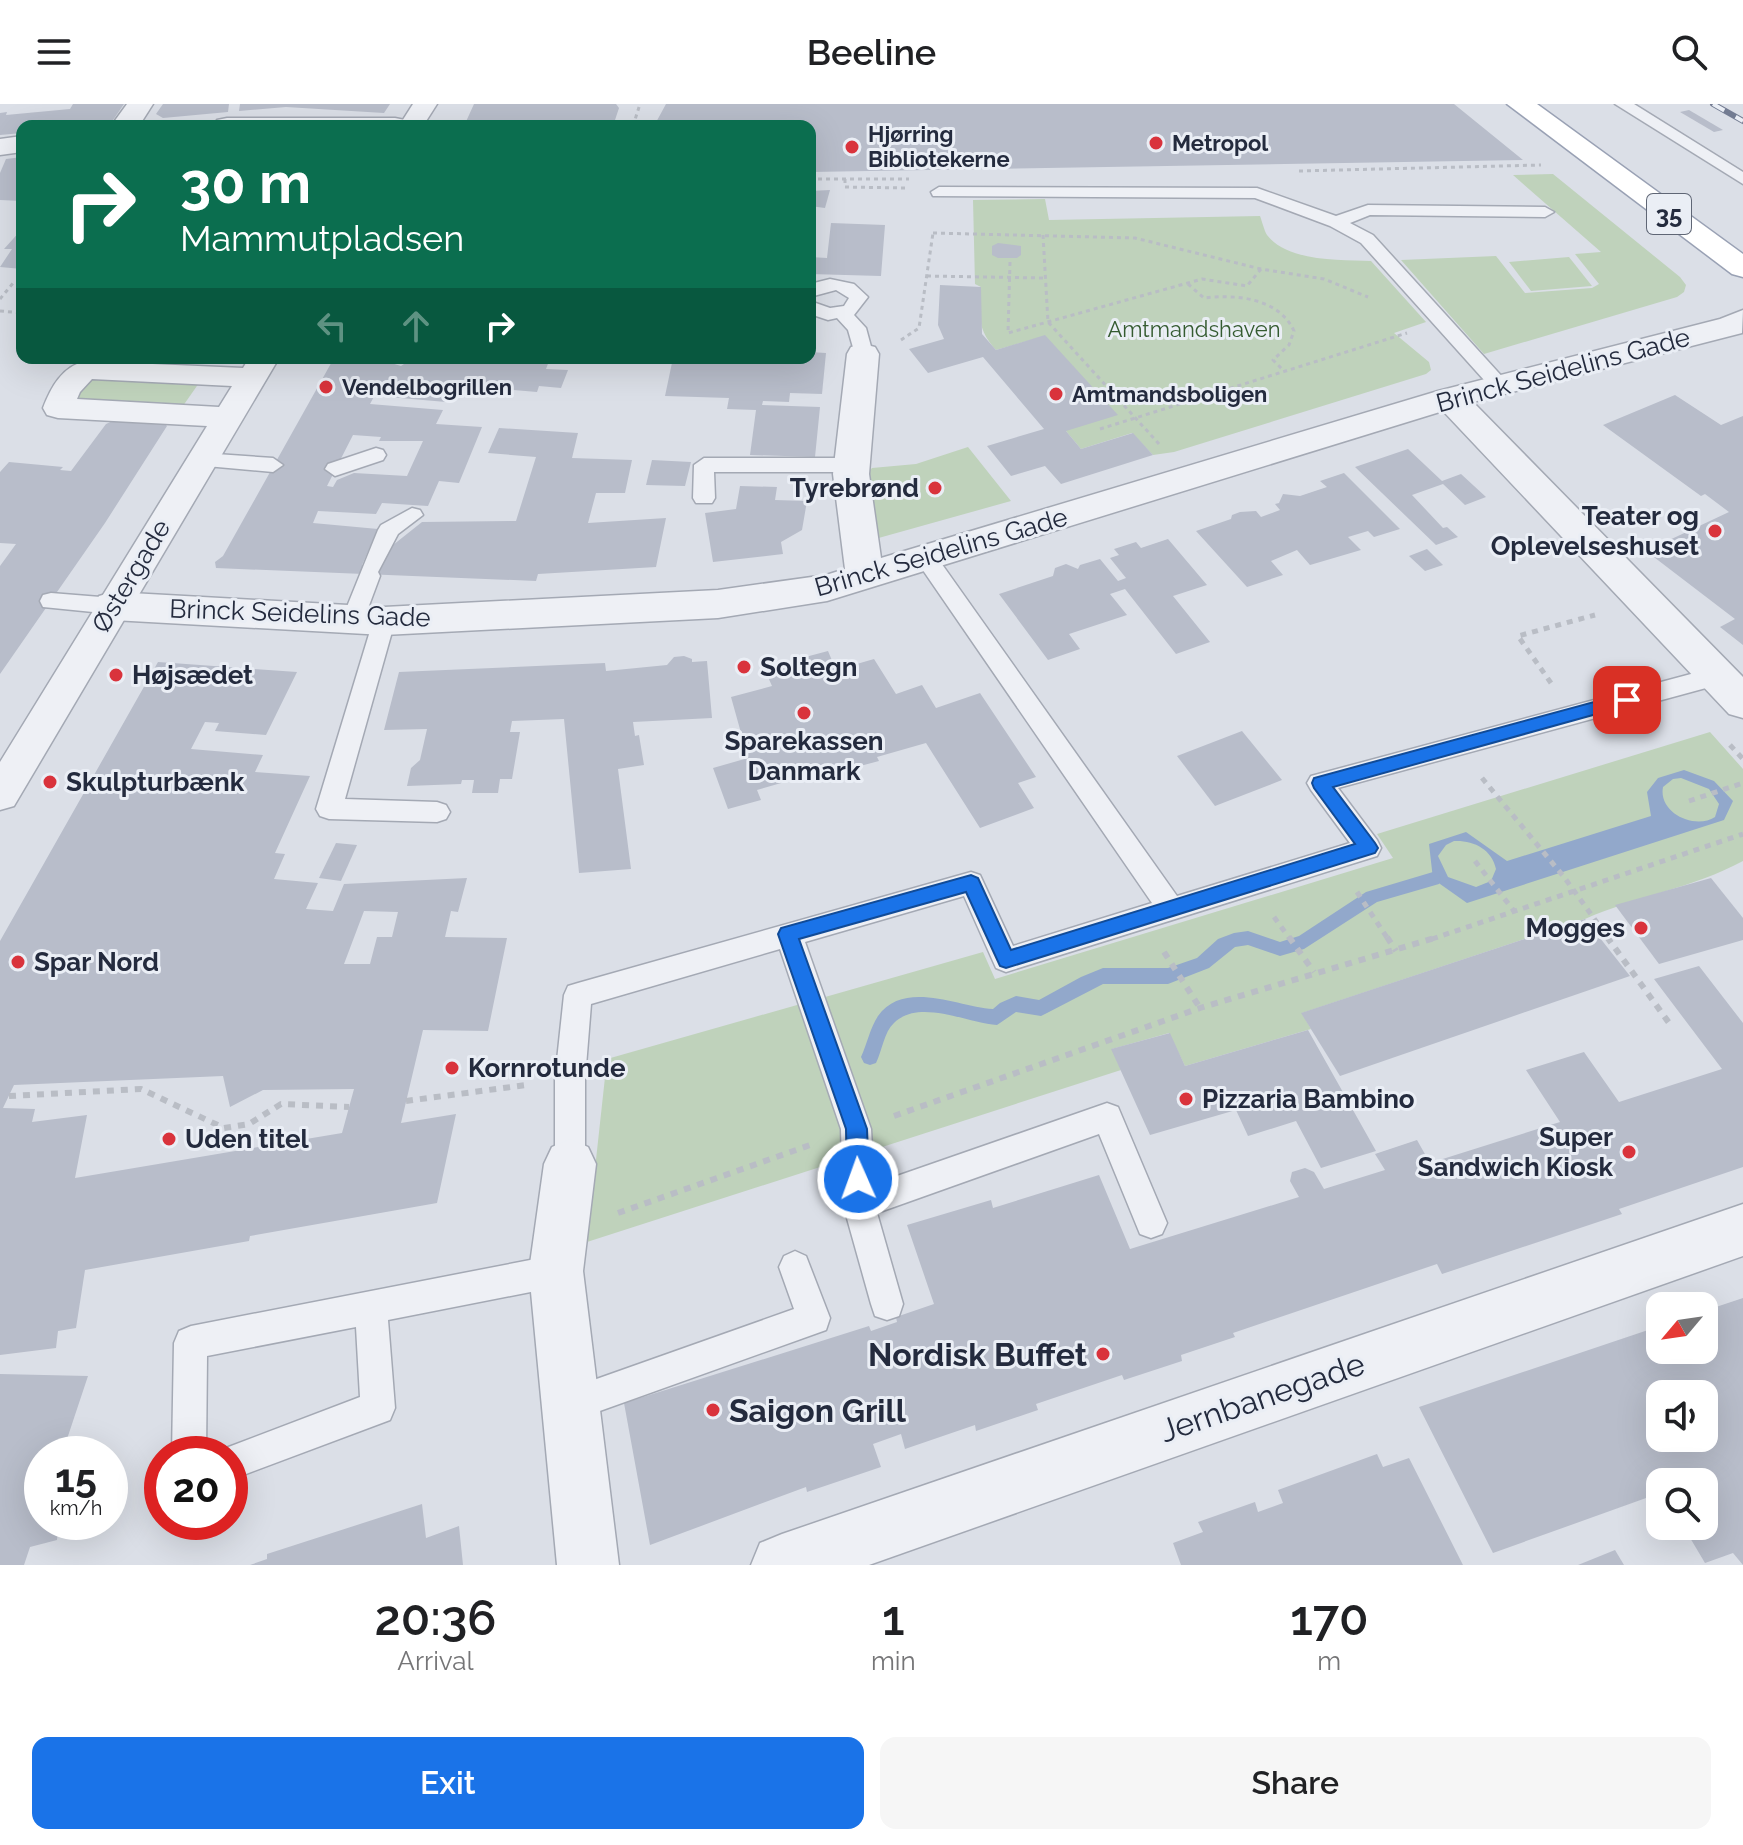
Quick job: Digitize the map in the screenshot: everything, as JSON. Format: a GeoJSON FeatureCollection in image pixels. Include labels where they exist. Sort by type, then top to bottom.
{"type":"FeatureCollection","features":[{"type":"Feature","properties":{"kind":"main road","name":"35"},"geometry":{"type":"LineString","coordinates":[[1520,104],[1743,268]]}},
{"type":"Feature","properties":{"kind":"street","name":"Brinck Seidelins Gade"},"geometry":{"type":"LineString","coordinates":[[113,606],[369,620],[718,604],[827,588],[1450,398],[1731,326],[1743,320]]}},
{"type":"Feature","properties":{"kind":"street"},"geometry":{"type":"LineString","coordinates":[[863,354],[852,465],[865,577]]}},
{"type":"Feature","properties":{"kind":"street"},"geometry":{"type":"LineString","coordinates":[[228,417],[58,408],[66,388],[85,370],[258,368]]}},
{"type":"Feature","properties":{"kind":"street","name":"Østergade"},"geometry":{"type":"LineString","coordinates":[[2,788],[258,368]]}},
{"type":"Feature","properties":{"kind":"street"},"geometry":{"type":"LineString","coordinates":[[1450,398],[1743,703]]}},
{"type":"Feature","properties":{"kind":"street"},"geometry":{"type":"LineString","coordinates":[[570,1164],[558,1252],[569,1405],[588,1565]]}},
{"type":"Feature","properties":{"kind":"street","name":"Jernbanegade"},"geometry":{"type":"LineString","coordinates":[[782,1565],[1743,1230]]}},
{"type":"Feature","properties":{"kind":"lane"},"geometry":{"type":"LineString","coordinates":[[1623,104],[1743,179]]}},
{"type":"Feature","properties":{"kind":"lane"},"geometry":{"type":"LineString","coordinates":[[939,192],[1257,193],[1336,222],[1367,239],[1500,386]]}},
{"type":"Feature","properties":{"kind":"lane"},"geometry":{"type":"LineString","coordinates":[[1336,222],[1368,210],[1545,212]]}},
{"type":"Feature","properties":{"kind":"lane"},"geometry":{"type":"LineString","coordinates":[[816,288],[824,283],[847,285],[859,297],[851,310],[828,314],[816,309]]}},
{"type":"Feature","properties":{"kind":"lane"},"geometry":{"type":"LineString","coordinates":[[840,311],[857,328],[863,354]]}},
{"type":"Feature","properties":{"kind":"lane"},"geometry":{"type":"LineString","coordinates":[[335,469],[376,455]]}},
{"type":"Feature","properties":{"kind":"lane"},"geometry":{"type":"LineString","coordinates":[[202,460],[273,465]]}},
{"type":"Feature","properties":{"kind":"lane"},"geometry":{"type":"LineString","coordinates":[[704,498],[704,465],[852,465]]}},
{"type":"Feature","properties":{"kind":"lane"},"geometry":{"type":"LineString","coordinates":[[412,515],[389,530],[370,571],[369,620],[329,809],[437,812]]}},
{"type":"Feature","properties":{"kind":"lane"},"geometry":{"type":"LineString","coordinates":[[926,558],[1171,909]]}},
{"type":"Feature","properties":{"kind":"lane"},"geometry":{"type":"LineString","coordinates":[[51,601],[113,606]]}},
{"type":"Feature","properties":{"kind":"lane"},"geometry":{"type":"LineString","coordinates":[[570,1164],[570,1079],[578,995],[971,883],[1006,960],[1368,848],[1320,783],[1717,676]]}},
{"type":"Feature","properties":{"kind":"lane"},"geometry":{"type":"LineString","coordinates":[[788,934],[856,1129],[859,1204],[887,1304]]}},
{"type":"Feature","properties":{"kind":"lane"},"geometry":{"type":"LineString","coordinates":[[859,1204],[1107,1117],[1151,1223]]}},
{"type":"Feature","properties":{"kind":"lane"},"geometry":{"type":"LineString","coordinates":[[189,1436],[191,1343],[371,1307],[558,1252]]}},
{"type":"Feature","properties":{"kind":"lane"},"geometry":{"type":"LineString","coordinates":[[569,1405],[814,1318],[795,1267]]}},
{"type":"Feature","properties":{"kind":"lane"},"geometry":{"type":"LineString","coordinates":[[248,1456],[378,1408],[371,1307]]}},
{"type":"Feature","properties":{"kind":"path"},"geometry":{"type":"LineString","coordinates":[[845,179],[845,187],[939,188],[919,328],[903,339],[863,354]]}},
{"type":"Feature","properties":{"kind":"path"},"geometry":{"type":"LineString","coordinates":[[933,233],[1135,238],[1261,269],[1324,279],[1370,298]]}},
{"type":"Feature","properties":{"kind":"path"},"geometry":{"type":"LineString","coordinates":[[1043,235],[1048,322],[1190,478]]}},
{"type":"Feature","properties":{"kind":"path"},"geometry":{"type":"LineString","coordinates":[[1010,262],[1008,333],[1202,279],[1247,286],[1261,269]]}},
{"type":"Feature","properties":{"kind":"path"},"geometry":{"type":"LineString","coordinates":[[927,276],[1045,278]]}},
{"type":"Feature","properties":{"kind":"path"},"geometry":{"type":"LineString","coordinates":[[0,299],[14,282]]}},
{"type":"Feature","properties":{"kind":"path"},"geometry":{"type":"LineString","coordinates":[[1188,284],[1204,298],[1228,295],[1249,298],[1278,310],[1294,330],[1288,350],[1273,360],[1284,370]]}},
{"type":"Feature","properties":{"kind":"path"},"geometry":{"type":"LineString","coordinates":[[1100,429],[1418,330]]}},
{"type":"Feature","properties":{"kind":"path"},"geometry":{"type":"LineString","coordinates":[[1576,713],[1525,650],[1518,636],[1642,601]]}},
{"type":"Feature","properties":{"kind":"path"},"geometry":{"type":"LineString","coordinates":[[1456,746],[1564,877],[1672,1027]]}},
{"type":"Feature","properties":{"kind":"path"},"geometry":{"type":"LineString","coordinates":[[1689,801],[1743,783]]}},
{"type":"Feature","properties":{"kind":"path"},"geometry":{"type":"LineString","coordinates":[[558,1252],[856,1129],[1200,1008],[1314,972],[1396,951],[1743,834]]}},
{"type":"Feature","properties":{"kind":"path"},"geometry":{"type":"LineString","coordinates":[[1475,861],[1514,911]]}},
{"type":"Feature","properties":{"kind":"path"},"geometry":{"type":"LineString","coordinates":[[1360,896],[1396,951]]}},
{"type":"Feature","properties":{"kind":"path"},"geometry":{"type":"LineString","coordinates":[[1291,940],[1314,972]]}},
{"type":"Feature","properties":{"kind":"path"},"geometry":{"type":"LineString","coordinates":[[1172,964],[1200,1008]]}},
{"type":"Feature","properties":{"kind":"path"},"geometry":{"type":"LineString","coordinates":[[406,1101],[570,1079]]}},
{"type":"Feature","properties":{"kind":"path"},"geometry":{"type":"LineString","coordinates":[[9,1096],[141,1089],[224,1128],[249,1124],[281,1104],[349,1107]]}},
{"type":"Feature","properties":{"kind":"green space"},"geometry":{"type":"Polygon","coordinates":[[[1553,174],[1680,277],[1686,285],[1684,292],[1677,297],[1484,354],[1401,260],[1496,256],[1525,293],[1592,288],[1599,284],[1575,254],[1601,252],[1513,175],[1553,174]]]}},
{"type":"Feature","properties":{"kind":"green space","name":"Amtmandshaven"},"geometry":{"type":"Polygon","coordinates":[[[1045,199],[1049,220],[1260,216],[1267,235],[1288,250],[1316,258],[1371,261],[1426,322],[1394,333],[1429,362],[1431,370],[1174,452],[1153,455],[1132,433],[1081,449],[1066,431],[1045,336],[996,350],[982,327],[981,287],[975,284],[973,200],[1045,199]]]}},
{"type":"Feature","properties":{"kind":"green space"},"geometry":{"type":"Polygon","coordinates":[[[1569,257],[1592,286],[1531,291],[1509,262],[1569,257]]]}},
{"type":"Feature","properties":{"kind":"green space"},"geometry":{"type":"Polygon","coordinates":[[[90,374],[199,383],[178,413],[66,404],[90,374]]]}},
{"type":"Feature","properties":{"kind":"green space"},"geometry":{"type":"Polygon","coordinates":[[[968,447],[1011,501],[875,539],[866,474],[872,468],[916,464],[968,447]]]}},
{"type":"Feature","properties":{"kind":"green space"},"geometry":{"type":"Polygon","coordinates":[[[1710,732],[1743,769],[1743,861],[1724,870],[1302,1013],[1311,1029],[1185,1066],[1169,1033],[1112,1049],[1121,1070],[587,1242],[607,1059],[983,952],[995,979],[1393,858],[1377,834],[1710,732]]]}},
{"type":"Feature","properties":{"kind":"water"},"geometry":{"type":"Polygon","coordinates":[[[1684,770],[1714,781],[1733,801],[1724,820],[1467,903],[1433,879],[1429,844],[1466,832],[1507,861],[1651,816],[1647,792],[1658,778],[1684,770]],[[1681,778],[1673,779],[1663,787],[1666,804],[1672,811],[1688,820],[1707,821],[1715,817],[1719,804],[1709,789],[1681,778]],[[1454,841],[1446,845],[1438,856],[1448,877],[1476,887],[1491,881],[1496,869],[1486,851],[1475,844],[1454,841]]]}},
{"type":"Feature","properties":{"kind":"building"},"geometry":{"type":"Polygon","coordinates":[[[73,104],[124,104],[113,120],[16,120],[16,134],[0,135],[0,113],[70,109],[73,104]]]}},
{"type":"Feature","properties":{"kind":"building"},"geometry":{"type":"Polygon","coordinates":[[[163,104],[229,104],[228,112],[163,118],[156,114],[163,104]]]}},
{"type":"Feature","properties":{"kind":"building"},"geometry":{"type":"Polygon","coordinates":[[[240,104],[390,104],[384,113],[286,107],[239,111],[240,104]]]}},
{"type":"Feature","properties":{"kind":"building"},"geometry":{"type":"Polygon","coordinates":[[[474,104],[616,104],[619,108],[615,120],[467,120],[474,104]]]}},
{"type":"Feature","properties":{"kind":"building","name":"Metropol"},"geometry":{"type":"Polygon","coordinates":[[[666,104],[1454,104],[1523,160],[816,172],[816,120],[657,120],[666,104]]]}},
{"type":"Feature","properties":{"kind":"building"},"geometry":{"type":"Polygon","coordinates":[[[1689,110],[1723,130],[1714,132],[1680,112],[1689,110]]]}},
{"type":"Feature","properties":{"kind":"building"},"geometry":{"type":"Polygon","coordinates":[[[16,158],[16,201],[0,200],[0,173],[6,159],[16,158]]]}},
{"type":"Feature","properties":{"kind":"building"},"geometry":{"type":"Polygon","coordinates":[[[830,190],[825,208],[816,207],[816,191],[830,190]]]}},
{"type":"Feature","properties":{"kind":"building"},"geometry":{"type":"Polygon","coordinates":[[[831,223],[885,225],[881,276],[816,274],[816,257],[827,258],[831,223]]]}},
{"type":"Feature","properties":{"kind":"building"},"geometry":{"type":"Polygon","coordinates":[[[16,236],[16,268],[0,267],[12,249],[4,249],[16,236]]]}},
{"type":"Feature","properties":{"kind":"building"},"geometry":{"type":"Polygon","coordinates":[[[998,243],[1021,246],[1021,255],[1017,258],[998,258],[992,255],[992,246],[998,243]]]}},
{"type":"Feature","properties":{"kind":"building","name":"Amtmandsboligen"},"geometry":{"type":"Polygon","coordinates":[[[940,285],[981,287],[982,334],[996,350],[1045,335],[1118,415],[1066,431],[1081,449],[1133,433],[1153,455],[1061,484],[1045,466],[1011,476],[987,446],[1044,429],[983,357],[928,373],[909,349],[944,339],[938,325],[940,285]]]}},
{"type":"Feature","properties":{"kind":"building"},"geometry":{"type":"Polygon","coordinates":[[[816,352],[826,353],[822,394],[790,393],[789,402],[763,401],[762,405],[820,407],[815,457],[750,455],[756,410],[727,409],[729,398],[665,396],[672,364],[816,364],[816,352]]]}},
{"type":"Feature","properties":{"kind":"building"},"geometry":{"type":"Polygon","coordinates":[[[331,364],[548,364],[546,369],[568,370],[561,388],[539,386],[537,392],[453,385],[446,402],[389,397],[377,391],[370,404],[443,410],[436,424],[482,427],[459,483],[439,481],[428,506],[382,503],[376,514],[318,511],[313,523],[378,529],[362,565],[379,566],[388,549],[422,522],[516,521],[536,457],[488,453],[499,428],[578,433],[572,458],[632,460],[625,493],[596,493],[588,523],[666,518],[656,567],[538,574],[536,581],[216,568],[215,562],[223,556],[331,364]],[[353,435],[327,486],[333,487],[337,480],[354,473],[407,476],[423,441],[379,441],[381,437],[353,435]]]}},
{"type":"Feature","properties":{"kind":"building","name":"Teater og Oplevelseshuset"},"geometry":{"type":"Polygon","coordinates":[[[1675,395],[1721,425],[1743,416],[1743,645],[1720,627],[1735,619],[1646,551],[1729,512],[1705,494],[1701,496],[1603,425],[1675,395]]]}},
{"type":"Feature","properties":{"kind":"building"},"geometry":{"type":"Polygon","coordinates":[[[117,419],[163,422],[167,426],[105,523],[0,674],[0,566],[16,544],[0,543],[0,472],[9,462],[63,467],[60,470],[71,471],[106,424],[117,419]]]}},
{"type":"Feature","properties":{"kind":"building"},"geometry":{"type":"Polygon","coordinates":[[[1408,449],[1442,481],[1461,474],[1486,497],[1465,505],[1443,484],[1412,495],[1443,528],[1447,527],[1458,537],[1436,545],[1355,467],[1408,449]]]}},
{"type":"Feature","properties":{"kind":"building"},"geometry":{"type":"Polygon","coordinates":[[[652,460],[691,462],[685,486],[646,485],[652,460]]]}},
{"type":"Feature","properties":{"kind":"building"},"geometry":{"type":"Polygon","coordinates":[[[1344,473],[1400,529],[1374,537],[1368,531],[1348,537],[1361,550],[1310,565],[1297,550],[1271,561],[1283,575],[1247,587],[1196,531],[1231,519],[1232,515],[1240,512],[1256,511],[1261,517],[1280,510],[1275,504],[1279,503],[1283,494],[1300,496],[1327,487],[1320,481],[1344,473]]]}},
{"type":"Feature","properties":{"kind":"building"},"geometry":{"type":"Polygon","coordinates":[[[740,486],[777,487],[775,500],[807,501],[802,530],[781,542],[783,554],[713,562],[705,513],[736,509],[740,486]]]}},
{"type":"Feature","properties":{"kind":"building"},"geometry":{"type":"Polygon","coordinates":[[[1168,539],[1207,585],[1173,596],[1210,642],[1176,654],[1125,589],[1110,594],[1127,615],[1069,634],[1080,649],[1048,660],[999,594],[1053,576],[1055,568],[1066,564],[1078,569],[1080,565],[1100,559],[1118,581],[1126,578],[1110,558],[1119,555],[1114,549],[1136,542],[1141,548],[1168,539]]]}},
{"type":"Feature","properties":{"kind":"building"},"geometry":{"type":"Polygon","coordinates":[[[1427,549],[1443,565],[1425,571],[1409,556],[1427,549]]]}},
{"type":"Feature","properties":{"kind":"building"},"geometry":{"type":"Polygon","coordinates":[[[828,651],[836,670],[874,659],[896,694],[922,685],[936,708],[980,693],[1036,777],[1018,783],[1034,808],[980,828],[926,743],[877,757],[879,761],[811,779],[809,775],[757,790],[761,800],[728,809],[713,768],[748,758],[731,697],[772,686],[764,668],[828,651]]]}},
{"type":"Feature","properties":{"kind":"building"},"geometry":{"type":"Polygon","coordinates":[[[684,656],[692,662],[707,661],[712,718],[633,722],[635,736],[639,735],[644,765],[618,769],[631,869],[579,873],[564,719],[512,721],[510,732],[520,732],[512,779],[500,779],[498,793],[472,793],[474,780],[462,780],[461,784],[407,786],[411,768],[420,760],[427,729],[384,730],[399,672],[605,663],[606,671],[667,665],[674,657],[684,656]]]}},
{"type":"Feature","properties":{"kind":"building"},"geometry":{"type":"Polygon","coordinates":[[[158,662],[297,672],[266,735],[215,731],[219,723],[205,722],[191,749],[263,755],[255,772],[310,776],[275,853],[285,854],[274,879],[318,883],[306,909],[333,911],[344,884],[467,878],[458,912],[451,911],[445,937],[507,938],[488,1031],[423,1030],[401,1123],[456,1114],[437,1203],[250,1236],[249,1241],[85,1270],[76,1328],[58,1331],[56,1348],[0,1355],[0,941],[158,662]],[[364,911],[344,964],[370,964],[377,937],[392,937],[398,912],[364,911]],[[223,1076],[14,1085],[3,1108],[35,1109],[32,1122],[87,1115],[75,1178],[342,1133],[354,1089],[263,1090],[230,1107],[223,1076]]]}},
{"type":"Feature","properties":{"kind":"building"},"geometry":{"type":"Polygon","coordinates":[[[1242,731],[1282,780],[1215,806],[1177,756],[1242,731]]]}},
{"type":"Feature","properties":{"kind":"building"},"geometry":{"type":"Polygon","coordinates":[[[336,843],[357,845],[341,881],[319,878],[336,843]]]}},
{"type":"Feature","properties":{"kind":"building"},"geometry":{"type":"Polygon","coordinates":[[[1711,878],[1743,918],[1743,940],[1659,964],[1615,905],[1711,878]]]}},
{"type":"Feature","properties":{"kind":"building"},"geometry":{"type":"Polygon","coordinates":[[[1585,919],[1630,976],[1340,1076],[1301,1013],[1585,919]]]}},
{"type":"Feature","properties":{"kind":"building"},"geometry":{"type":"Polygon","coordinates":[[[1699,966],[1743,1023],[1743,1167],[1619,1209],[1622,1214],[1442,1274],[1437,1264],[1233,1333],[1235,1337],[1181,1355],[1182,1361],[1124,1380],[1122,1375],[1036,1404],[1038,1410],[976,1431],[975,1425],[905,1449],[901,1434],[873,1444],[881,1467],[807,1492],[806,1487],[650,1545],[624,1403],[869,1326],[871,1331],[897,1322],[896,1317],[934,1304],[907,1225],[991,1200],[993,1208],[1099,1175],[1130,1249],[1299,1197],[1290,1181],[1292,1172],[1305,1168],[1314,1172],[1324,1189],[1385,1170],[1375,1154],[1417,1140],[1430,1163],[1560,1122],[1526,1070],[1584,1052],[1619,1102],[1722,1069],[1654,979],[1699,966]]]}},
{"type":"Feature","properties":{"kind":"building"},"geometry":{"type":"Polygon","coordinates":[[[1308,1030],[1376,1151],[1321,1168],[1296,1121],[1248,1136],[1236,1110],[1150,1135],[1111,1049],[1170,1033],[1185,1066],[1308,1030]]]}},
{"type":"Feature","properties":{"kind":"building"},"geometry":{"type":"Polygon","coordinates":[[[1743,1298],[1743,1565],[1733,1553],[1705,1563],[1691,1540],[1718,1540],[1718,1468],[1646,1468],[1646,1498],[1493,1553],[1419,1407],[1646,1331],[1646,1364],[1718,1364],[1718,1306],[1743,1298]]]}},
{"type":"Feature","properties":{"kind":"building"},"geometry":{"type":"Polygon","coordinates":[[[0,1374],[88,1376],[68,1436],[24,1436],[24,1540],[57,1540],[30,1547],[24,1565],[0,1565],[0,1374]]]}},
{"type":"Feature","properties":{"kind":"building"},"geometry":{"type":"Polygon","coordinates":[[[1377,1454],[1383,1467],[1409,1458],[1463,1565],[1181,1565],[1173,1543],[1203,1532],[1198,1522],[1255,1502],[1258,1512],[1283,1503],[1278,1490],[1377,1454]]]}},
{"type":"Feature","properties":{"kind":"building"},"geometry":{"type":"Polygon","coordinates":[[[422,1504],[426,1538],[459,1526],[463,1565],[250,1565],[267,1559],[267,1554],[422,1504]]]}},
{"type":"Feature","properties":{"kind":"building"},"geometry":{"type":"Polygon","coordinates":[[[1615,1550],[1624,1565],[1578,1565],[1615,1550]]]}},
{"type":"Feature","properties":{"kind":"waterway"},"geometry":{"type":"LineString","coordinates":[[870,1057],[885,1021],[900,1009],[913,1005],[941,1006],[997,1017],[1016,1004],[1041,1008],[1103,976],[1168,976],[1203,963],[1224,944],[1234,940],[1248,938],[1280,949],[1304,942],[1372,897],[1433,879]]}},
{"type":"Feature","properties":{"kind":"railway"},"geometry":{"type":"LineString","coordinates":[[1713,104],[1743,121]]}},
{"type":"Feature","properties":{"kind":"place","name":"Metropol"},"geometry":{"type":"Point","coordinates":[1156,143]}},
{"type":"Feature","properties":{"kind":"place","name":"Hjørring Bibliotekerne"},"geometry":{"type":"Point","coordinates":[852,147]}},
{"type":"Feature","properties":{"kind":"place","name":"Vendelbogrillen"},"geometry":{"type":"Point","coordinates":[326,387]}},
{"type":"Feature","properties":{"kind":"place","name":"Amtmandsboligen"},"geometry":{"type":"Point","coordinates":[1056,394]}},
{"type":"Feature","properties":{"kind":"place","name":"Tyrebrønd"},"geometry":{"type":"Point","coordinates":[935,488]}},
{"type":"Feature","properties":{"kind":"place","name":"Teater og Oplevelseshuset"},"geometry":{"type":"Point","coordinates":[1715,531]}},
{"type":"Feature","properties":{"kind":"place","name":"Soltegn"},"geometry":{"type":"Point","coordinates":[744,667]}},
{"type":"Feature","properties":{"kind":"place","name":"Højsædet"},"geometry":{"type":"Point","coordinates":[116,675]}},
{"type":"Feature","properties":{"kind":"place","name":"Sparekassen Danmark"},"geometry":{"type":"Point","coordinates":[804,713]}},
{"type":"Feature","properties":{"kind":"place","name":"Skulpturbænk"},"geometry":{"type":"Point","coordinates":[50,782]}},
{"type":"Feature","properties":{"kind":"place","name":"Mogges"},"geometry":{"type":"Point","coordinates":[1641,928]}},
{"type":"Feature","properties":{"kind":"place","name":"Spar Nord"},"geometry":{"type":"Point","coordinates":[18,962]}},
{"type":"Feature","properties":{"kind":"place","name":"Kornrotunde"},"geometry":{"type":"Point","coordinates":[452,1068]}},
{"type":"Feature","properties":{"kind":"place","name":"Pizzaria Bambino"},"geometry":{"type":"Point","coordinates":[1186,1099]}},
{"type":"Feature","properties":{"kind":"place","name":"Uden titel"},"geometry":{"type":"Point","coordinates":[169,1139]}},
{"type":"Feature","properties":{"kind":"place","name":"Super Sandwich Kiosk"},"geometry":{"type":"Point","coordinates":[1629,1152]}},
{"type":"Feature","properties":{"kind":"place","name":"Nordisk Buffet"},"geometry":{"type":"Point","coordinates":[1103,1354]}},
{"type":"Feature","properties":{"kind":"place","name":"Saigon Grill"},"geometry":{"type":"Point","coordinates":[713,1410]}},
{"type":"Feature","properties":{"kind":"route"},"geometry":{"type":"LineString","coordinates":[[858,1179],[856,1129],[788,934],[971,883],[1006,960],[1368,848],[1320,783],[1627,700]]}}]}
